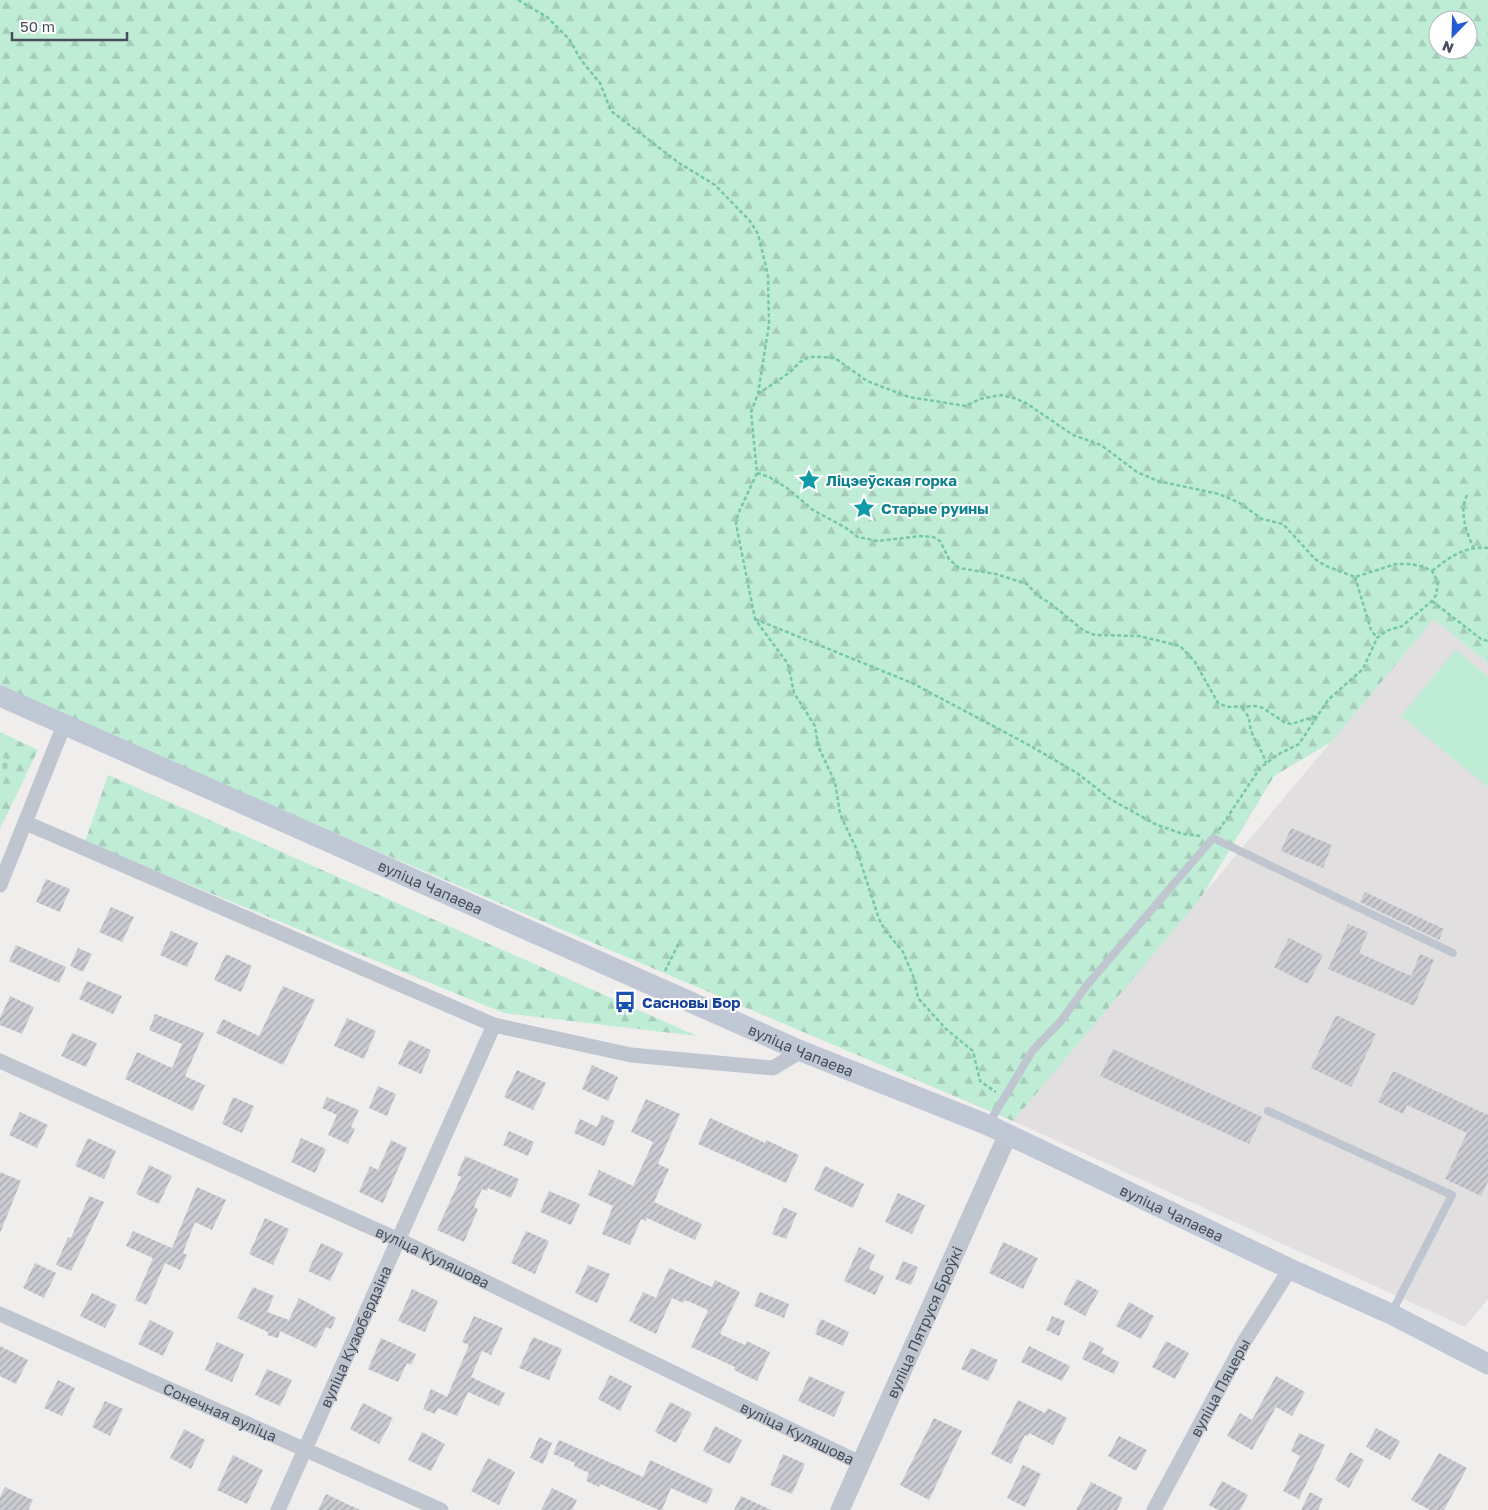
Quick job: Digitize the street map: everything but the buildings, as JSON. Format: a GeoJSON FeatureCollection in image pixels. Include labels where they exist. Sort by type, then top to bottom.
{"type":"FeatureCollection","features":[{"type":"Feature","properties":{"kind":"main road","name":"вуліца Чапаева"},"geometry":{"type":"LineString","coordinates":[[0,696],[801,1052],[988,1125],[1290,1269],[1391,1314],[1488,1364]]}},
{"type":"Feature","properties":{"kind":"street"},"geometry":{"type":"LineString","coordinates":[[0,885],[64,725]]}},
{"type":"Feature","properties":{"kind":"street"},"geometry":{"type":"LineString","coordinates":[[26,823],[494,1025],[631,1055],[773,1068],[801,1052]]}},
{"type":"Feature","properties":{"kind":"street","name":"вуліца Кузюбердзіна"},"geometry":{"type":"LineString","coordinates":[[278,1510],[494,1025]]}},
{"type":"Feature","properties":{"kind":"street","name":"вуліца Куляшова"},"geometry":{"type":"LineString","coordinates":[[0,1061],[399,1240],[860,1463]]}},
{"type":"Feature","properties":{"kind":"street","name":"вуліца Пятруся Броўкі"},"geometry":{"type":"LineString","coordinates":[[840,1510],[1008,1134]]}},
{"type":"Feature","properties":{"kind":"street","name":"вуліца Пяцеры"},"geometry":{"type":"LineString","coordinates":[[1155,1510],[1244,1342],[1290,1269]]}},
{"type":"Feature","properties":{"kind":"street","name":"Сонечная вуліца"},"geometry":{"type":"LineString","coordinates":[[0,1314],[441,1510]]}},
{"type":"Feature","properties":{"kind":"lane"},"geometry":{"type":"LineString","coordinates":[[988,1125],[1033,1050],[1061,1021],[1087,985],[1213,838],[1453,953]]}},
{"type":"Feature","properties":{"kind":"lane"},"geometry":{"type":"LineString","coordinates":[[1268,1111],[1452,1195],[1391,1314]]}},
{"type":"Feature","properties":{"kind":"path"},"geometry":{"type":"LineString","coordinates":[[518,0],[547,17],[569,39],[581,60],[600,83],[611,111],[679,163],[715,185],[750,221],[758,234],[768,275],[769,309],[767,342],[758,394],[751,412],[757,473],[736,523],[755,619],[788,664],[794,693],[815,726],[818,746],[835,782],[840,814],[856,848],[879,919],[885,930],[903,952],[914,978],[918,998],[946,1029],[973,1051],[980,1081],[1004,1096]]}},
{"type":"Feature","properties":{"kind":"path"},"geometry":{"type":"LineString","coordinates":[[755,619],[912,683],[1077,772],[1110,799],[1155,824],[1183,834],[1213,838],[1260,768],[1299,744],[1328,700],[1363,670],[1377,638],[1386,631],[1402,626],[1432,601],[1436,595],[1438,582],[1432,571],[1424,567],[1396,564],[1355,577],[1326,566],[1315,559],[1278,521],[1262,519],[1238,502],[1219,494],[1158,480],[1136,472],[1101,445],[1073,435],[1026,403],[1014,398],[1000,396],[980,399],[966,406],[909,397],[867,381],[834,358],[822,357],[808,357],[789,373],[758,394]]}},
{"type":"Feature","properties":{"kind":"path"},"geometry":{"type":"LineString","coordinates":[[757,473],[781,484],[813,510],[846,528],[858,537],[878,541],[920,536],[933,537],[940,541],[948,558],[959,568],[996,574],[1027,584],[1038,596],[1050,603],[1084,631],[1095,635],[1139,636],[1180,646],[1195,662],[1218,703],[1226,707],[1242,708],[1254,706],[1262,708],[1284,722],[1291,724],[1317,716]]}},
{"type":"Feature","properties":{"kind":"path"},"geometry":{"type":"LineString","coordinates":[[1467,495],[1463,503],[1464,516],[1472,546]]}},
{"type":"Feature","properties":{"kind":"path"},"geometry":{"type":"LineString","coordinates":[[1432,571],[1447,559],[1472,546],[1488,548]]}},
{"type":"Feature","properties":{"kind":"path"},"geometry":{"type":"LineString","coordinates":[[1355,577],[1371,630],[1377,638]]}},
{"type":"Feature","properties":{"kind":"path"},"geometry":{"type":"LineString","coordinates":[[1432,601],[1442,606],[1481,639],[1488,641]]}},
{"type":"Feature","properties":{"kind":"path"},"geometry":{"type":"LineString","coordinates":[[1242,708],[1250,716],[1251,732],[1264,753],[1266,763]]}},
{"type":"Feature","properties":{"kind":"path"},"geometry":{"type":"LineString","coordinates":[[657,988],[680,941]]}},
{"type":"Feature","properties":{"kind":"shaded area"},"geometry":{"type":"Polygon","coordinates":[[[1434,619],[1488,663],[1488,1299],[1465,1327],[1013,1121],[1434,619]]]}},
{"type":"Feature","properties":{"kind":"green space"},"geometry":{"type":"Polygon","coordinates":[[[0,0],[1488,0],[1488,663],[1434,619],[1331,742],[1274,776],[1200,899],[1013,1121],[0,691],[0,0]]]}},
{"type":"Feature","properties":{"kind":"green space"},"geometry":{"type":"Polygon","coordinates":[[[1456,649],[1488,677],[1488,787],[1401,716],[1456,649]]]}},
{"type":"Feature","properties":{"kind":"green space"},"geometry":{"type":"Polygon","coordinates":[[[0,732],[38,750],[0,829],[0,732]]]}},
{"type":"Feature","properties":{"kind":"green space"},"geometry":{"type":"Polygon","coordinates":[[[0,756],[12,762],[0,791],[0,756]]]}},
{"type":"Feature","properties":{"kind":"green space"},"geometry":{"type":"Polygon","coordinates":[[[108,775],[697,1036],[504,1013],[85,842],[108,775]]]}},
{"type":"Feature","properties":{"kind":"place","name":"Ліцэеўская горка"},"geometry":{"type":"Point","coordinates":[809,480]}},
{"type":"Feature","properties":{"kind":"place","name":"Старые руины"},"geometry":{"type":"Point","coordinates":[864,508]}},
{"type":"Feature","properties":{"kind":"place","name":"Сасновы Бор"},"geometry":{"type":"Point","coordinates":[625,1002]}}]}
